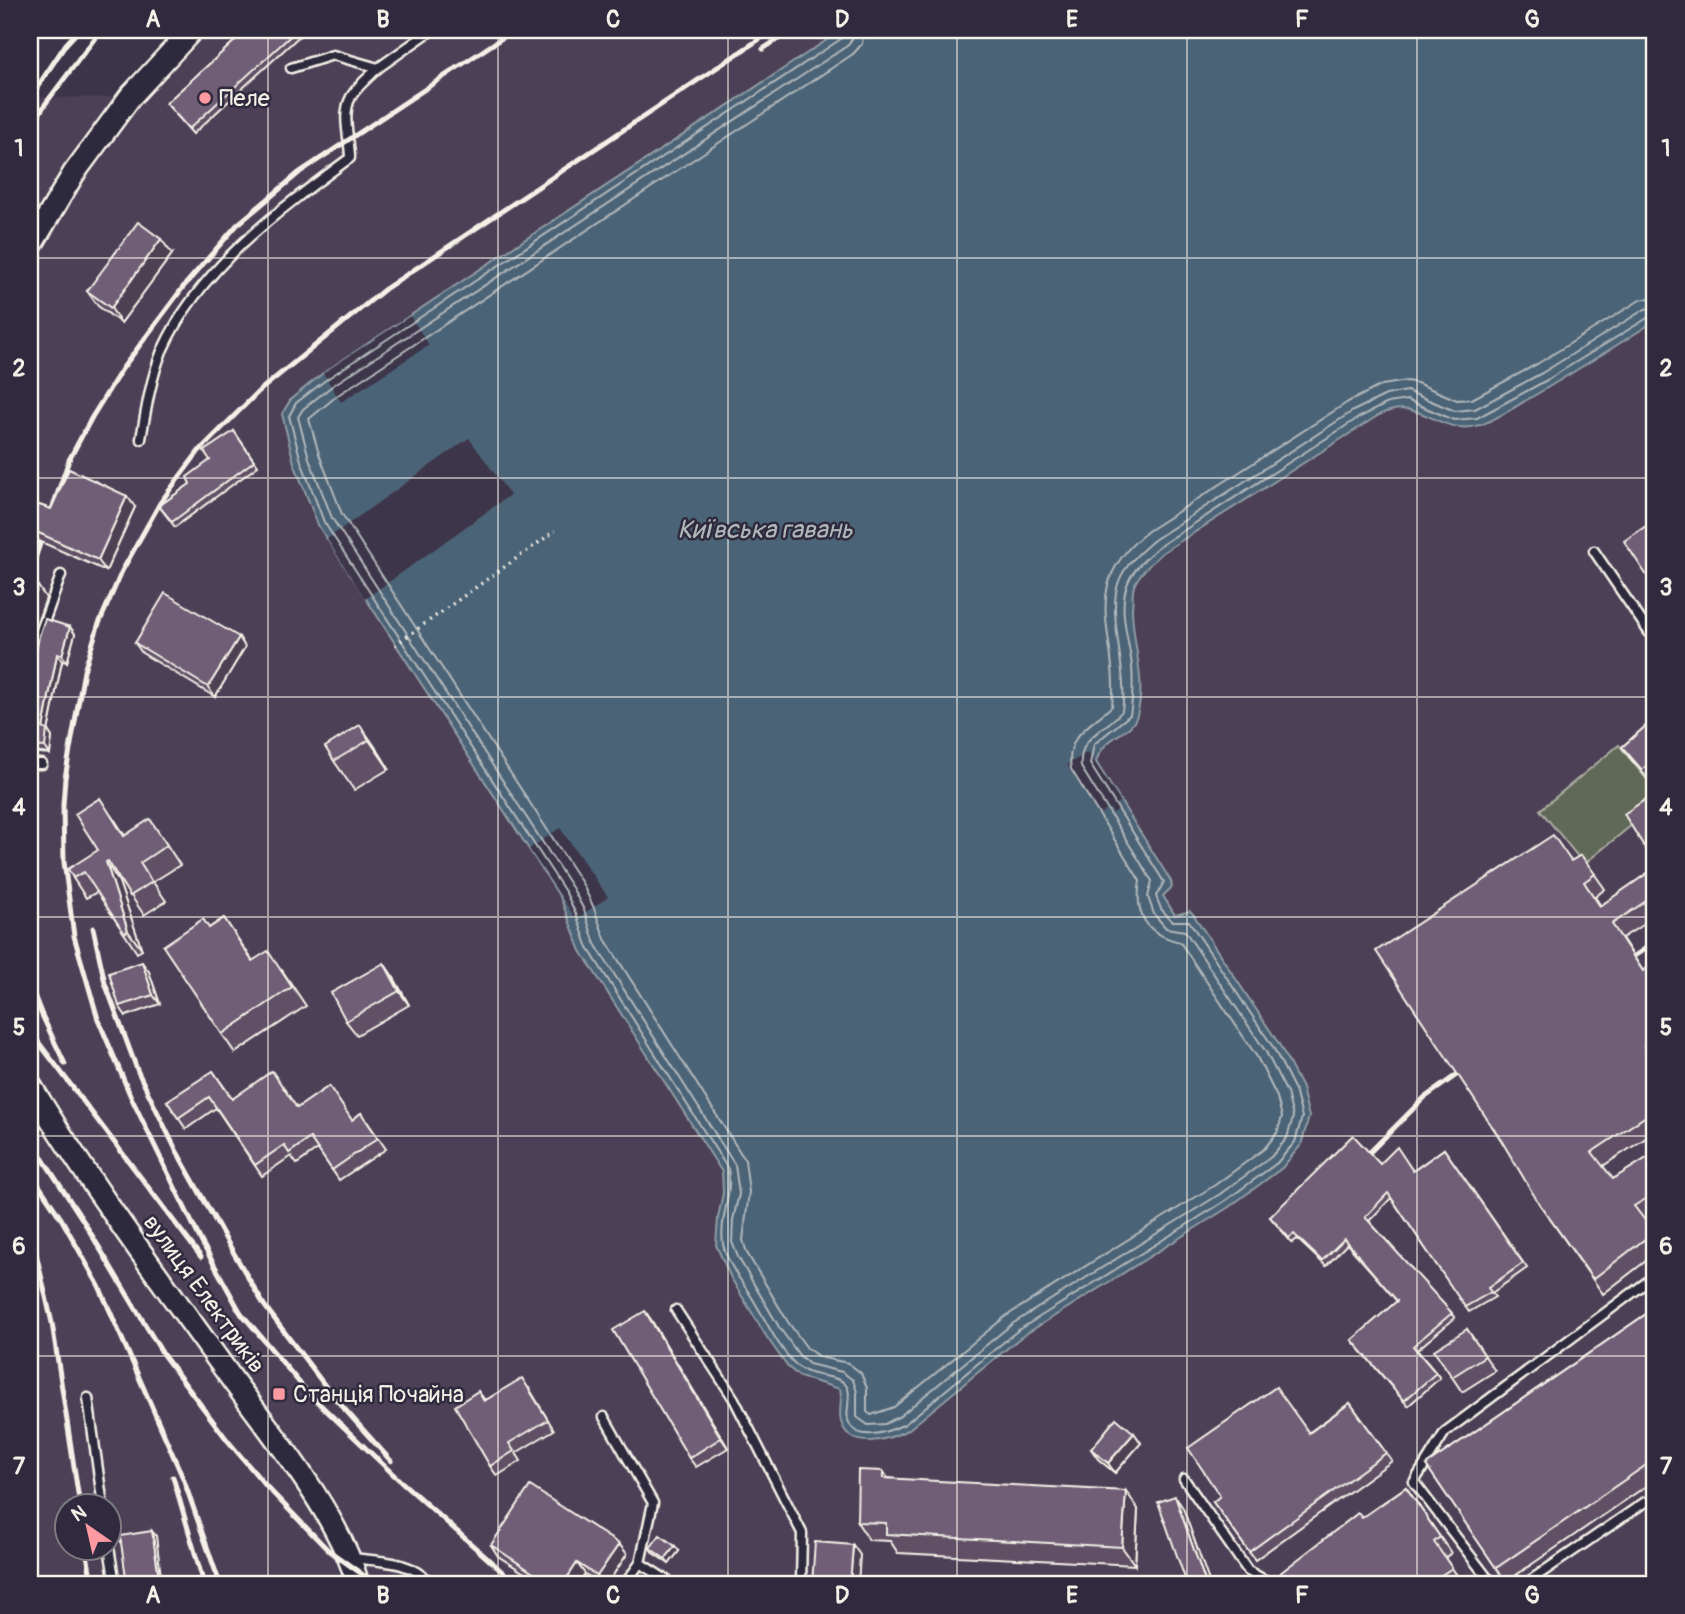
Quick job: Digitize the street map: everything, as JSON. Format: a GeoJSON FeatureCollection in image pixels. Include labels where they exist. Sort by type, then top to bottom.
{"type":"FeatureCollection","features":[{"type":"Feature","properties":{"kind":"street"},"geometry":{"type":"LineString","coordinates":[[30,247],[74,173],[130,97],[192,30]]}},
{"type":"Feature","properties":{"kind":"street","name":"вулиця Електриків"},"geometry":{"type":"LineString","coordinates":[[30,1085],[68,1149],[286,1454],[334,1528],[354,1570]]}},
{"type":"Feature","properties":{"kind":"lane"},"geometry":{"type":"LineString","coordinates":[[141,439],[147,403],[162,351],[189,304],[249,234],[349,158],[350,138],[346,122],[351,97],[378,68],[432,30]]}},
{"type":"Feature","properties":{"kind":"lane"},"geometry":{"type":"LineString","coordinates":[[292,68],[333,55],[378,68]]}},
{"type":"Feature","properties":{"kind":"lane"},"geometry":{"type":"LineString","coordinates":[[1594,551],[1655,641]]}},
{"type":"Feature","properties":{"kind":"lane"},"geometry":{"type":"LineString","coordinates":[[30,661],[61,575]]}},
{"type":"Feature","properties":{"kind":"lane"},"geometry":{"type":"LineString","coordinates":[[30,764],[42,764]]}},
{"type":"Feature","properties":{"kind":"lane"},"geometry":{"type":"LineString","coordinates":[[1403,1489],[1414,1482],[1445,1432],[1655,1276]]}},
{"type":"Feature","properties":{"kind":"lane"},"geometry":{"type":"LineString","coordinates":[[676,1310],[734,1399],[802,1533],[801,1584]]}},
{"type":"Feature","properties":{"kind":"lane"},"geometry":{"type":"LineString","coordinates":[[88,1398],[101,1492]]}},
{"type":"Feature","properties":{"kind":"lane"},"geometry":{"type":"LineString","coordinates":[[604,1418],[653,1503],[640,1563],[625,1584]]}},
{"type":"Feature","properties":{"kind":"lane"},"geometry":{"type":"LineString","coordinates":[[1184,1479],[1248,1571],[1272,1584],[1283,1576]]}},
{"type":"Feature","properties":{"kind":"lane"},"geometry":{"type":"LineString","coordinates":[[1414,1482],[1492,1584]]}},
{"type":"Feature","properties":{"kind":"lane"},"geometry":{"type":"LineString","coordinates":[[1525,1584],[1645,1503],[1655,1502]]}},
{"type":"Feature","properties":{"kind":"lane"},"geometry":{"type":"LineString","coordinates":[[111,1562],[115,1584]]}},
{"type":"Feature","properties":{"kind":"lane"},"geometry":{"type":"LineString","coordinates":[[354,1570],[394,1562],[418,1572],[431,1584]]}},
{"type":"Feature","properties":{"kind":"lane"},"geometry":{"type":"LineString","coordinates":[[640,1563],[673,1584]]}},
{"type":"Feature","properties":{"kind":"path"},"geometry":{"type":"LineString","coordinates":[[395,645],[555,531]]}},
{"type":"Feature","properties":{"kind":"path"},"geometry":{"type":"LineString","coordinates":[[1649,1584],[1655,1582]]}},
{"type":"Feature","properties":{"kind":"shaded area"},"geometry":{"type":"Polygon","coordinates":[[[192,30],[842,30],[323,373],[282,414],[294,463],[318,525],[560,897],[581,951],[722,1172],[723,1193],[718,1218],[723,1263],[731,1278],[746,1301],[812,1382],[840,1389],[841,1406],[854,1436],[864,1441],[874,1442],[908,1430],[1021,1337],[1282,1168],[1301,1145],[1309,1117],[1302,1088],[1279,1044],[1193,914],[1190,911],[1175,915],[1167,905],[1163,896],[1172,887],[1171,881],[1096,762],[1100,749],[1112,739],[1139,704],[1139,665],[1132,626],[1132,604],[1134,587],[1144,571],[1162,553],[1362,424],[1390,410],[1407,407],[1429,417],[1479,425],[1550,386],[1655,321],[1655,1584],[30,1584],[30,98],[130,97],[192,30]]]}},
{"type":"Feature","properties":{"kind":"green space"},"geometry":{"type":"Polygon","coordinates":[[[1619,745],[1655,790],[1655,806],[1584,864],[1540,810],[1619,745]]]}},
{"type":"Feature","properties":{"kind":"water","name":"Київська гавань"},"geometry":{"type":"Polygon","coordinates":[[[842,30],[1655,30],[1655,321],[1509,411],[1480,425],[1453,426],[1407,410],[1394,410],[1379,415],[1162,553],[1142,572],[1134,586],[1132,608],[1140,702],[1134,722],[1105,746],[1096,762],[1171,881],[1172,887],[1163,896],[1175,915],[1190,911],[1193,914],[1279,1044],[1302,1088],[1309,1117],[1301,1145],[1282,1168],[1229,1207],[1021,1337],[908,1430],[871,1441],[853,1438],[846,1432],[840,1418],[840,1389],[800,1377],[787,1366],[731,1278],[716,1245],[723,1193],[722,1172],[581,951],[560,897],[318,525],[294,463],[282,414],[291,399],[323,373],[842,30]]]}},
{"type":"Feature","properties":{"kind":"pier"},"geometry":{"type":"Polygon","coordinates":[[[410,316],[429,345],[341,402],[323,373],[410,316]]]}},
{"type":"Feature","properties":{"kind":"pier"},"geometry":{"type":"Polygon","coordinates":[[[469,438],[510,495],[365,599],[327,539],[469,438]]]}},
{"type":"Feature","properties":{"kind":"pier"},"geometry":{"type":"Polygon","coordinates":[[[1088,752],[1120,801],[1115,805],[1118,810],[1113,813],[1109,808],[1099,815],[1067,765],[1088,752]]]}},
{"type":"Feature","properties":{"kind":"pier"},"geometry":{"type":"Polygon","coordinates":[[[560,828],[608,897],[576,919],[529,849],[560,828]]]}},
{"type":"Feature","properties":{"kind":"building"},"geometry":{"type":"Polygon","coordinates":[[[247,30],[297,30],[189,129],[166,103],[247,30]]]}},
{"type":"Feature","properties":{"kind":"building"},"geometry":{"type":"Polygon","coordinates":[[[138,222],[161,239],[111,308],[87,291],[138,222]]]}},
{"type":"Feature","properties":{"kind":"building"},"geometry":{"type":"Polygon","coordinates":[[[234,431],[254,461],[172,522],[159,506],[190,484],[187,477],[210,460],[204,451],[234,431]]]}},
{"type":"Feature","properties":{"kind":"building"},"geometry":{"type":"Polygon","coordinates":[[[69,469],[127,496],[98,560],[30,529],[30,502],[51,509],[69,469]]]}},
{"type":"Feature","properties":{"kind":"building"},"geometry":{"type":"Polygon","coordinates":[[[1655,520],[1655,588],[1624,541],[1655,520]]]}},
{"type":"Feature","properties":{"kind":"building"},"geometry":{"type":"Polygon","coordinates":[[[30,583],[38,586],[30,609],[30,583]]]}},
{"type":"Feature","properties":{"kind":"building"},"geometry":{"type":"Polygon","coordinates":[[[165,593],[239,637],[208,687],[135,643],[165,593]]]}},
{"type":"Feature","properties":{"kind":"building"},"geometry":{"type":"Polygon","coordinates":[[[45,619],[70,627],[62,655],[57,654],[43,728],[47,730],[45,747],[30,746],[30,684],[45,619]]]}},
{"type":"Feature","properties":{"kind":"building"},"geometry":{"type":"Polygon","coordinates":[[[1655,718],[1655,758],[1642,770],[1622,747],[1655,718]]]}},
{"type":"Feature","properties":{"kind":"building"},"geometry":{"type":"Polygon","coordinates":[[[360,725],[369,740],[334,761],[325,747],[360,725]]]}},
{"type":"Feature","properties":{"kind":"building"},"geometry":{"type":"Polygon","coordinates":[[[1655,793],[1655,864],[1624,814],[1655,793]]]}},
{"type":"Feature","properties":{"kind":"building"},"geometry":{"type":"Polygon","coordinates":[[[100,798],[124,836],[150,819],[167,845],[140,863],[152,882],[130,896],[108,861],[106,862],[128,931],[124,933],[84,872],[73,878],[68,869],[98,850],[75,814],[100,798]]]}},
{"type":"Feature","properties":{"kind":"building"},"geometry":{"type":"Polygon","coordinates":[[[1553,835],[1571,861],[1581,855],[1595,874],[1584,882],[1600,906],[1655,868],[1655,895],[1612,924],[1643,971],[1655,962],[1655,1039],[1644,1046],[1655,1064],[1655,1110],[1592,1152],[1613,1179],[1655,1153],[1655,1193],[1634,1206],[1654,1232],[1593,1279],[1538,1202],[1501,1140],[1376,951],[1553,835]]]}},
{"type":"Feature","properties":{"kind":"building"},"geometry":{"type":"Polygon","coordinates":[[[224,918],[252,961],[268,951],[292,987],[222,1034],[163,946],[203,919],[209,928],[224,918]]]}},
{"type":"Feature","properties":{"kind":"building"},"geometry":{"type":"Polygon","coordinates":[[[142,962],[153,995],[119,1006],[109,973],[142,962]]]}},
{"type":"Feature","properties":{"kind":"building"},"geometry":{"type":"Polygon","coordinates":[[[384,963],[399,991],[346,1021],[331,993],[384,963]]]}},
{"type":"Feature","properties":{"kind":"building"},"geometry":{"type":"Polygon","coordinates":[[[213,1071],[232,1099],[272,1071],[297,1108],[329,1086],[352,1120],[361,1113],[378,1138],[332,1170],[310,1138],[289,1153],[284,1145],[255,1165],[209,1097],[178,1118],[167,1101],[213,1071]]]}},
{"type":"Feature","properties":{"kind":"building"},"geometry":{"type":"Polygon","coordinates":[[[1353,1135],[1380,1164],[1397,1147],[1413,1171],[1444,1149],[1523,1263],[1488,1288],[1491,1292],[1465,1307],[1388,1193],[1365,1217],[1452,1313],[1413,1346],[1436,1373],[1404,1401],[1352,1340],[1397,1301],[1344,1239],[1322,1261],[1294,1234],[1289,1238],[1270,1217],[1353,1135]]]}},
{"type":"Feature","properties":{"kind":"building"},"geometry":{"type":"Polygon","coordinates":[[[1655,1308],[1655,1459],[1496,1568],[1426,1465],[1655,1308]]]}},
{"type":"Feature","properties":{"kind":"building"},"geometry":{"type":"Polygon","coordinates":[[[645,1311],[721,1438],[689,1458],[613,1330],[645,1311]]]}},
{"type":"Feature","properties":{"kind":"building"},"geometry":{"type":"Polygon","coordinates":[[[1467,1329],[1485,1356],[1452,1377],[1434,1350],[1467,1329]]]}},
{"type":"Feature","properties":{"kind":"building"},"geometry":{"type":"Polygon","coordinates":[[[522,1378],[548,1420],[509,1443],[514,1451],[490,1466],[455,1406],[478,1391],[484,1401],[522,1378]]]}},
{"type":"Feature","properties":{"kind":"building"},"geometry":{"type":"Polygon","coordinates":[[[1276,1387],[1309,1433],[1350,1403],[1386,1453],[1249,1552],[1213,1502],[1220,1496],[1188,1448],[1276,1387]]]}},
{"type":"Feature","properties":{"kind":"building"},"geometry":{"type":"Polygon","coordinates":[[[1116,1418],[1134,1433],[1108,1463],[1091,1449],[1116,1418]]]}},
{"type":"Feature","properties":{"kind":"building"},"geometry":{"type":"Polygon","coordinates":[[[858,1470],[883,1471],[883,1478],[1126,1491],[1122,1547],[886,1534],[886,1523],[857,1522],[858,1470]]]}},
{"type":"Feature","properties":{"kind":"building"},"geometry":{"type":"Polygon","coordinates":[[[530,1486],[619,1544],[597,1576],[577,1563],[563,1584],[550,1584],[491,1545],[530,1486]]]}},
{"type":"Feature","properties":{"kind":"building"},"geometry":{"type":"Polygon","coordinates":[[[1406,1487],[1440,1537],[1434,1542],[1452,1568],[1428,1584],[1266,1584],[1358,1513],[1362,1518],[1406,1487]]]}},
{"type":"Feature","properties":{"kind":"building"},"geometry":{"type":"Polygon","coordinates":[[[1175,1496],[1206,1584],[1187,1584],[1158,1502],[1175,1496]]]}},
{"type":"Feature","properties":{"kind":"building"},"geometry":{"type":"Polygon","coordinates":[[[152,1531],[160,1584],[127,1584],[122,1536],[152,1531]]]}},
{"type":"Feature","properties":{"kind":"building"},"geometry":{"type":"Polygon","coordinates":[[[660,1535],[675,1546],[665,1559],[650,1548],[660,1535]]]}},
{"type":"Feature","properties":{"kind":"building"},"geometry":{"type":"Polygon","coordinates":[[[815,1542],[853,1545],[850,1584],[812,1584],[815,1542]]]}},
{"type":"Feature","properties":{"kind":"railway"},"geometry":{"type":"LineString","coordinates":[[30,98],[66,44],[79,30]]}},
{"type":"Feature","properties":{"kind":"railway"},"geometry":{"type":"LineString","coordinates":[[30,129],[46,103],[101,30]]}},
{"type":"Feature","properties":{"kind":"railway"},"geometry":{"type":"LineString","coordinates":[[30,573],[69,460],[92,417],[122,369],[184,286],[237,225],[300,172],[514,30]]}},
{"type":"Feature","properties":{"kind":"railway"},"geometry":{"type":"LineString","coordinates":[[242,1315],[201,1241],[131,1097],[98,1019],[74,936],[64,862],[65,778],[84,671],[98,626],[122,571],[160,503],[199,451],[259,391],[385,289],[773,30]]}},
{"type":"Feature","properties":{"kind":"railway"},"geometry":{"type":"LineString","coordinates":[[763,49],[792,30]]}},
{"type":"Feature","properties":{"kind":"railway"},"geometry":{"type":"LineString","coordinates":[[1651,653],[1655,658]]}},
{"type":"Feature","properties":{"kind":"railway"},"geometry":{"type":"LineString","coordinates":[[93,928],[105,983],[138,1072],[176,1150],[225,1238],[264,1305],[332,1395],[391,1461]]}},
{"type":"Feature","properties":{"kind":"railway"},"geometry":{"type":"LineString","coordinates":[[1618,967],[1655,942]]}},
{"type":"Feature","properties":{"kind":"railway"},"geometry":{"type":"LineString","coordinates":[[30,985],[65,1064]]}},
{"type":"Feature","properties":{"kind":"railway"},"geometry":{"type":"LineString","coordinates":[[30,1031],[201,1257]]}},
{"type":"Feature","properties":{"kind":"railway"},"geometry":{"type":"LineString","coordinates":[[1369,1153],[1424,1098],[1472,1064]]}},
{"type":"Feature","properties":{"kind":"railway"},"geometry":{"type":"LineString","coordinates":[[30,1139],[84,1222],[164,1356],[228,1441],[266,1486],[328,1550],[376,1584]]}},
{"type":"Feature","properties":{"kind":"railway"},"geometry":{"type":"LineString","coordinates":[[30,1172],[62,1220],[99,1286],[183,1478],[220,1584]]}},
{"type":"Feature","properties":{"kind":"railway"},"geometry":{"type":"LineString","coordinates":[[30,1227],[52,1323],[78,1492]]}},
{"type":"Feature","properties":{"kind":"railway"},"geometry":{"type":"LineString","coordinates":[[237,1308],[308,1393],[395,1476],[516,1584]]}},
{"type":"Feature","properties":{"kind":"railway"},"geometry":{"type":"LineString","coordinates":[[173,1477],[204,1584]]}},
{"type":"Feature","properties":{"kind":"railway"},"geometry":{"type":"LineString","coordinates":[[88,1562],[92,1584]]}},
{"type":"Feature","properties":{"kind":"place","name":"Пеле"},"geometry":{"type":"Point","coordinates":[205,98]}},
{"type":"Feature","properties":{"kind":"place","name":"Станція Почайна"},"geometry":{"type":"Point","coordinates":[279,1394]}}]}
